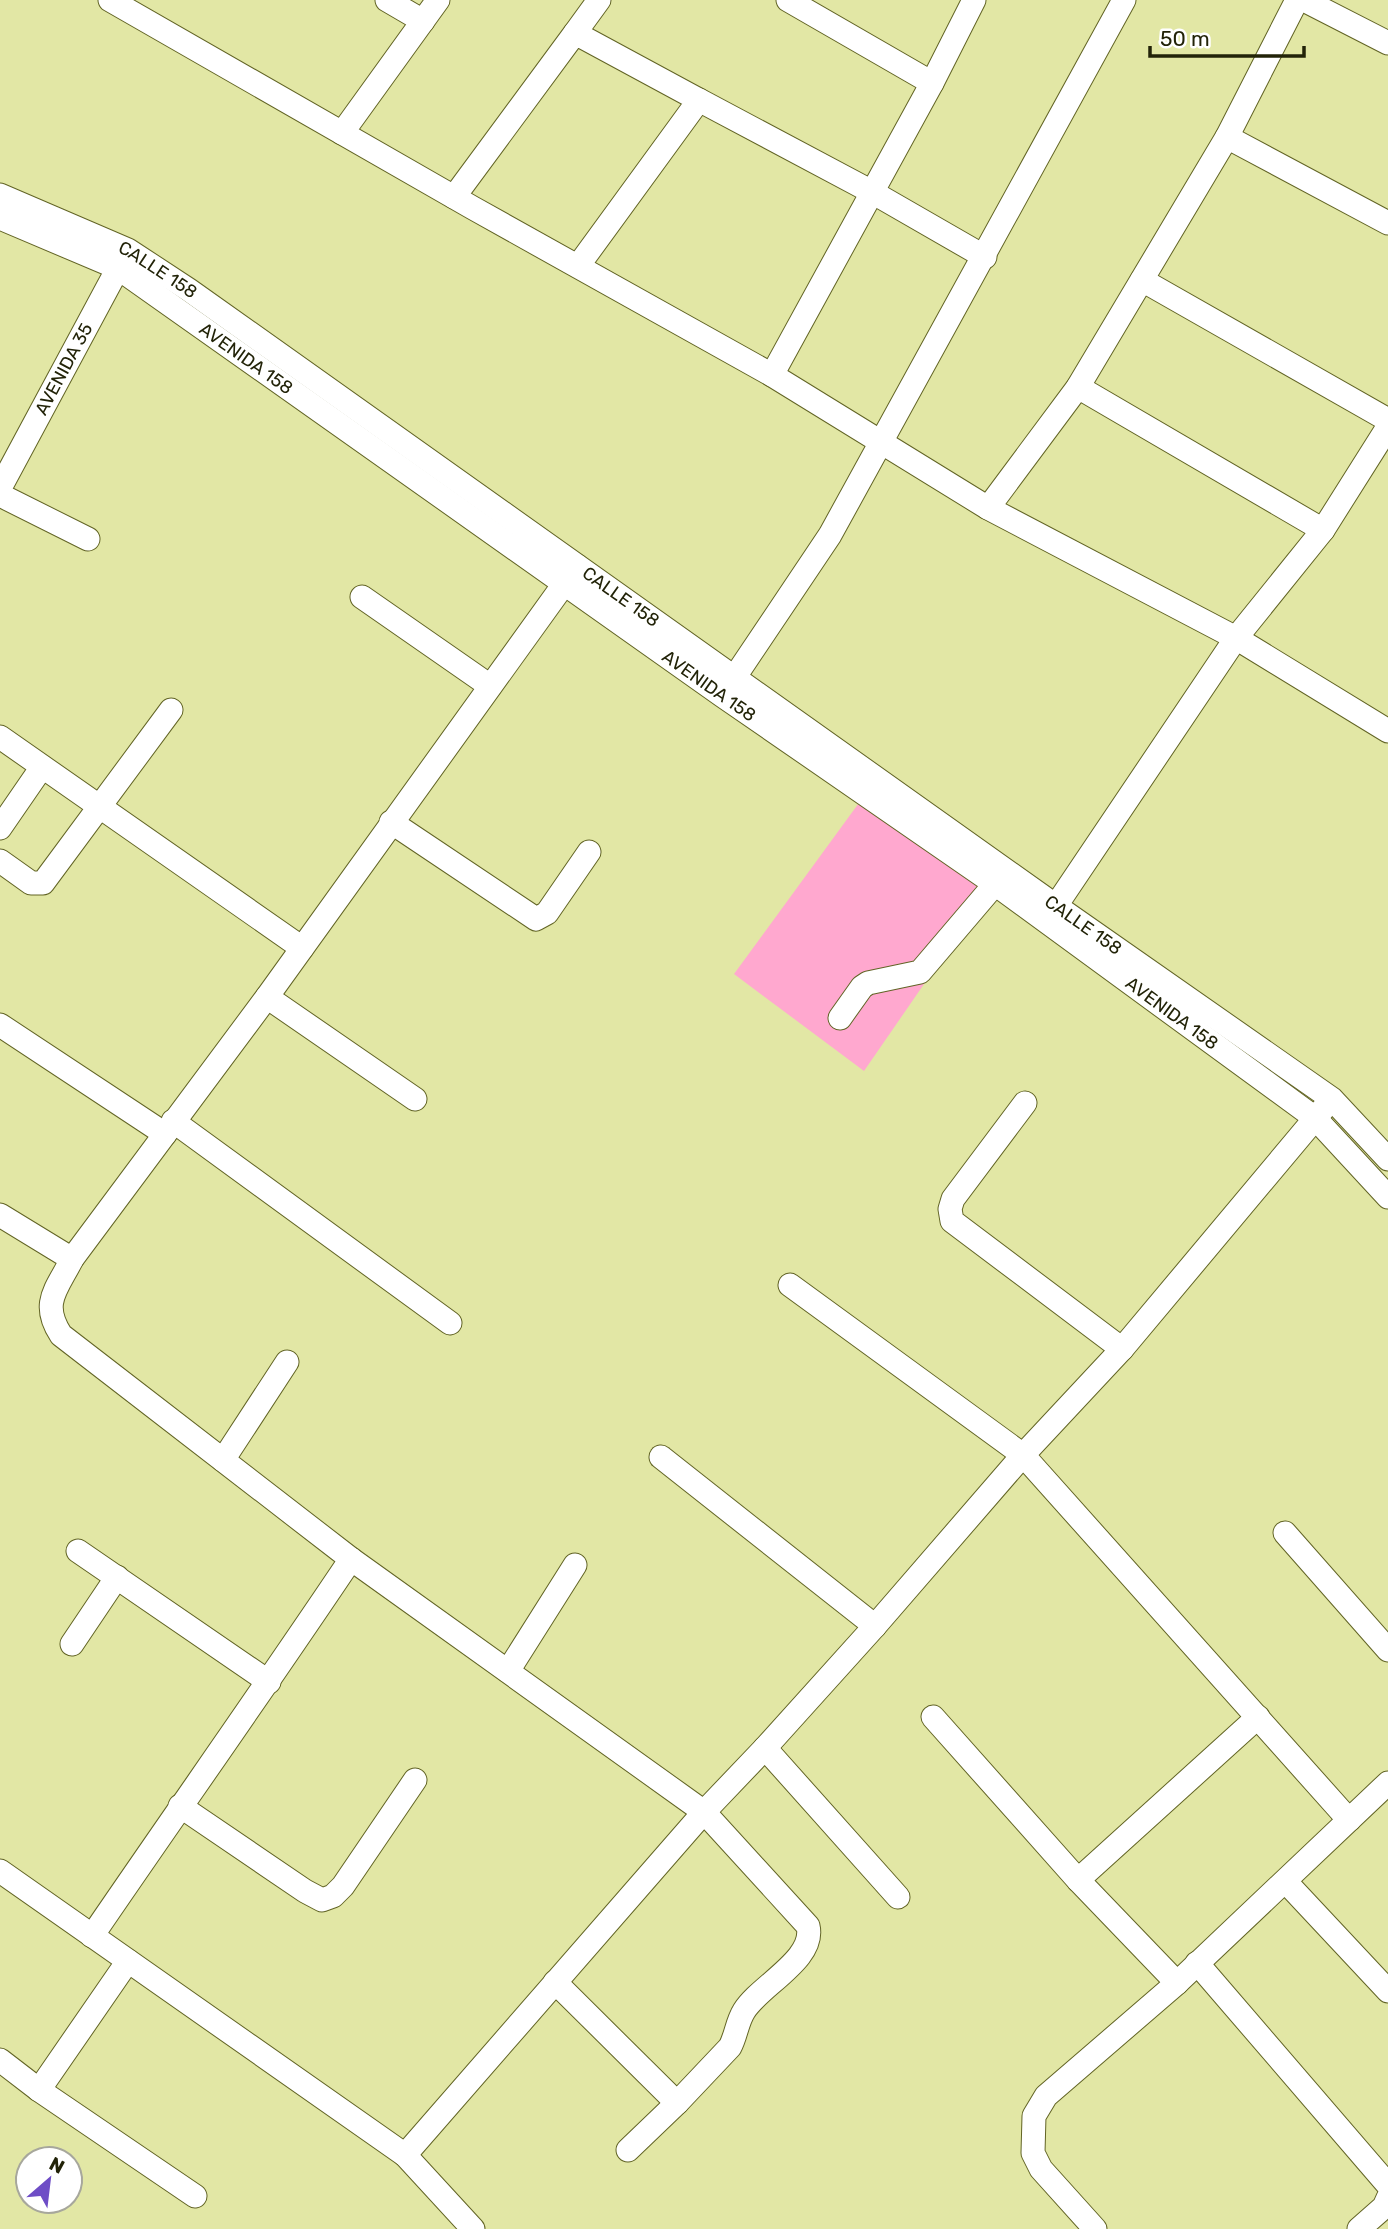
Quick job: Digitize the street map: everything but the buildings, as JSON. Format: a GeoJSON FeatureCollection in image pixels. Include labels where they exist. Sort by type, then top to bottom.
{"type":"FeatureCollection","features":[{"type":"Feature","properties":{"kind":"street"},"geometry":{"type":"LineString","coordinates":[[110,0],[772,375],[988,508],[1236,638],[1388,731]]}},
{"type":"Feature","properties":{"kind":"street"},"geometry":{"type":"LineString","coordinates":[[387,0],[423,21]]}},
{"type":"Feature","properties":{"kind":"street"},"geometry":{"type":"LineString","coordinates":[[342,133],[438,0]]}},
{"type":"Feature","properties":{"kind":"street"},"geometry":{"type":"LineString","coordinates":[[454,197],[599,0]]}},
{"type":"Feature","properties":{"kind":"street"},"geometry":{"type":"LineString","coordinates":[[788,0],[932,83]]}},
{"type":"Feature","properties":{"kind":"street"},"geometry":{"type":"LineString","coordinates":[[772,375],[932,83],[974,0]]}},
{"type":"Feature","properties":{"kind":"street"},"geometry":{"type":"LineString","coordinates":[[728,687],[830,535],[1124,0]]}},
{"type":"Feature","properties":{"kind":"street"},"geometry":{"type":"LineString","coordinates":[[988,508],[1078,387],[1227,137],[1297,0]]}},
{"type":"Feature","properties":{"kind":"street"},"geometry":{"type":"LineString","coordinates":[[1304,0],[1388,43]]}},
{"type":"Feature","properties":{"kind":"street"},"geometry":{"type":"LineString","coordinates":[[575,33],[872,192],[985,257]]}},
{"type":"Feature","properties":{"kind":"street"},"geometry":{"type":"LineString","coordinates":[[578,266],[699,100]]}},
{"type":"Feature","properties":{"kind":"street"},"geometry":{"type":"LineString","coordinates":[[1227,137],[1388,223]]}},
{"type":"Feature","properties":{"kind":"street","name":"CALLE 158"},"geometry":{"type":"LineString","coordinates":[[0,195],[123,259]]}},
{"type":"Feature","properties":{"kind":"street","name":"AVENIDA 158"},"geometry":{"type":"LineString","coordinates":[[0,218],[123,259],[312,391],[728,687],[995,884],[1051,914],[1315,1118],[1388,1197]]}},
{"type":"Feature","properties":{"kind":"street","name":"AVENIDA 35"},"geometry":{"type":"LineString","coordinates":[[0,488],[123,259]]}},
{"type":"Feature","properties":{"kind":"street"},"geometry":{"type":"LineString","coordinates":[[1142,280],[1388,420]]}},
{"type":"Feature","properties":{"kind":"street"},"geometry":{"type":"LineString","coordinates":[[1078,387],[1323,530]]}},
{"type":"Feature","properties":{"kind":"street"},"geometry":{"type":"LineString","coordinates":[[1051,914],[1236,638],[1323,530],[1388,427]]}},
{"type":"Feature","properties":{"kind":"street"},"geometry":{"type":"LineString","coordinates":[[0,495],[88,539]]}},
{"type":"Feature","properties":{"kind":"street"},"geometry":{"type":"LineString","coordinates":[[571,574],[267,997],[72,1259],[51,1300],[51,1314],[61,1335],[351,1559],[704,1812],[808,1926],[809,1941],[803,1953],[751,2001],[742,2014],[730,2047],[628,2150]]}},
{"type":"Feature","properties":{"kind":"street"},"geometry":{"type":"LineString","coordinates":[[362,597],[490,686]]}},
{"type":"Feature","properties":{"kind":"street","name":"CALLE 158"},"geometry":{"type":"LineString","coordinates":[[728,687],[1051,914],[1332,1099],[1388,1159]]}},
{"type":"Feature","properties":{"kind":"street"},"geometry":{"type":"LineString","coordinates":[[0,861],[31,883],[43,883],[171,710]]}},
{"type":"Feature","properties":{"kind":"street"},"geometry":{"type":"LineString","coordinates":[[0,737],[302,948]]}},
{"type":"Feature","properties":{"kind":"street"},"geometry":{"type":"LineString","coordinates":[[0,828],[42,766]]}},
{"type":"Feature","properties":{"kind":"street"},"geometry":{"type":"LineString","coordinates":[[391,822],[536,919],[547,913],[589,852]]}},
{"type":"Feature","properties":{"kind":"street"},"geometry":{"type":"LineString","coordinates":[[840,1018],[862,987],[868,983],[920,972],[995,884]]}},
{"type":"Feature","properties":{"kind":"street"},"geometry":{"type":"LineString","coordinates":[[267,997],[415,1099]]}},
{"type":"Feature","properties":{"kind":"street"},"geometry":{"type":"LineString","coordinates":[[0,1025],[169,1128],[450,1323]]}},
{"type":"Feature","properties":{"kind":"street"},"geometry":{"type":"LineString","coordinates":[[405,2155],[704,1812],[875,1626],[1023,1455],[1122,1349],[1332,1099]]}},
{"type":"Feature","properties":{"kind":"street"},"geometry":{"type":"LineString","coordinates":[[1025,1103],[953,1199],[950,1209],[952,1221],[1122,1349]]}},
{"type":"Feature","properties":{"kind":"street"},"geometry":{"type":"LineString","coordinates":[[0,1215],[72,1259]]}},
{"type":"Feature","properties":{"kind":"street"},"geometry":{"type":"LineString","coordinates":[[790,1285],[1023,1455],[1349,1820]]}},
{"type":"Feature","properties":{"kind":"street"},"geometry":{"type":"LineString","coordinates":[[223,1460],[287,1362]]}},
{"type":"Feature","properties":{"kind":"street"},"geometry":{"type":"LineString","coordinates":[[661,1457],[875,1626]]}},
{"type":"Feature","properties":{"kind":"street"},"geometry":{"type":"LineString","coordinates":[[1285,1534],[1388,1650]]}},
{"type":"Feature","properties":{"kind":"street"},"geometry":{"type":"LineString","coordinates":[[78,1551],[269,1682]]}},
{"type":"Feature","properties":{"kind":"street"},"geometry":{"type":"LineString","coordinates":[[92,1936],[351,1559]]}},
{"type":"Feature","properties":{"kind":"street"},"geometry":{"type":"LineString","coordinates":[[508,1671],[575,1565]]}},
{"type":"Feature","properties":{"kind":"street"},"geometry":{"type":"LineString","coordinates":[[72,1644],[117,1577]]}},
{"type":"Feature","properties":{"kind":"street"},"geometry":{"type":"LineString","coordinates":[[933,1717],[1078,1880],[1177,1983]]}},
{"type":"Feature","properties":{"kind":"street"},"geometry":{"type":"LineString","coordinates":[[1078,1880],[1258,1717]]}},
{"type":"Feature","properties":{"kind":"street"},"geometry":{"type":"LineString","coordinates":[[765,1748],[898,1897]]}},
{"type":"Feature","properties":{"kind":"street"},"geometry":{"type":"LineString","coordinates":[[180,1806],[322,1900],[333,1896],[343,1886],[415,1780]]}},
{"type":"Feature","properties":{"kind":"street"},"geometry":{"type":"LineString","coordinates":[[1095,2229],[1041,2169],[1033,2153],[1034,2116],[1046,2096],[1177,1983],[1388,1783]]}},
{"type":"Feature","properties":{"kind":"street"},"geometry":{"type":"LineString","coordinates":[[0,1871],[405,2155],[473,2229]]}},
{"type":"Feature","properties":{"kind":"street"},"geometry":{"type":"LineString","coordinates":[[1286,1882],[1388,1991]]}},
{"type":"Feature","properties":{"kind":"street"},"geometry":{"type":"LineString","coordinates":[[39,2090],[128,1961]]}},
{"type":"Feature","properties":{"kind":"street"},"geometry":{"type":"LineString","coordinates":[[1197,1962],[1388,2185]]}},
{"type":"Feature","properties":{"kind":"street"},"geometry":{"type":"LineString","coordinates":[[555,1982],[677,2103]]}},
{"type":"Feature","properties":{"kind":"street"},"geometry":{"type":"LineString","coordinates":[[0,2060],[39,2090],[195,2196]]}},
{"type":"Feature","properties":{"kind":"street"},"geometry":{"type":"LineString","coordinates":[[1359,2229],[1384,2207],[1388,2198]]}},
{"type":"Feature","properties":{"kind":"shaded area"},"geometry":{"type":"Polygon","coordinates":[[[864,796],[991,887],[864,1071],[734,974],[864,796]]]}}]}
